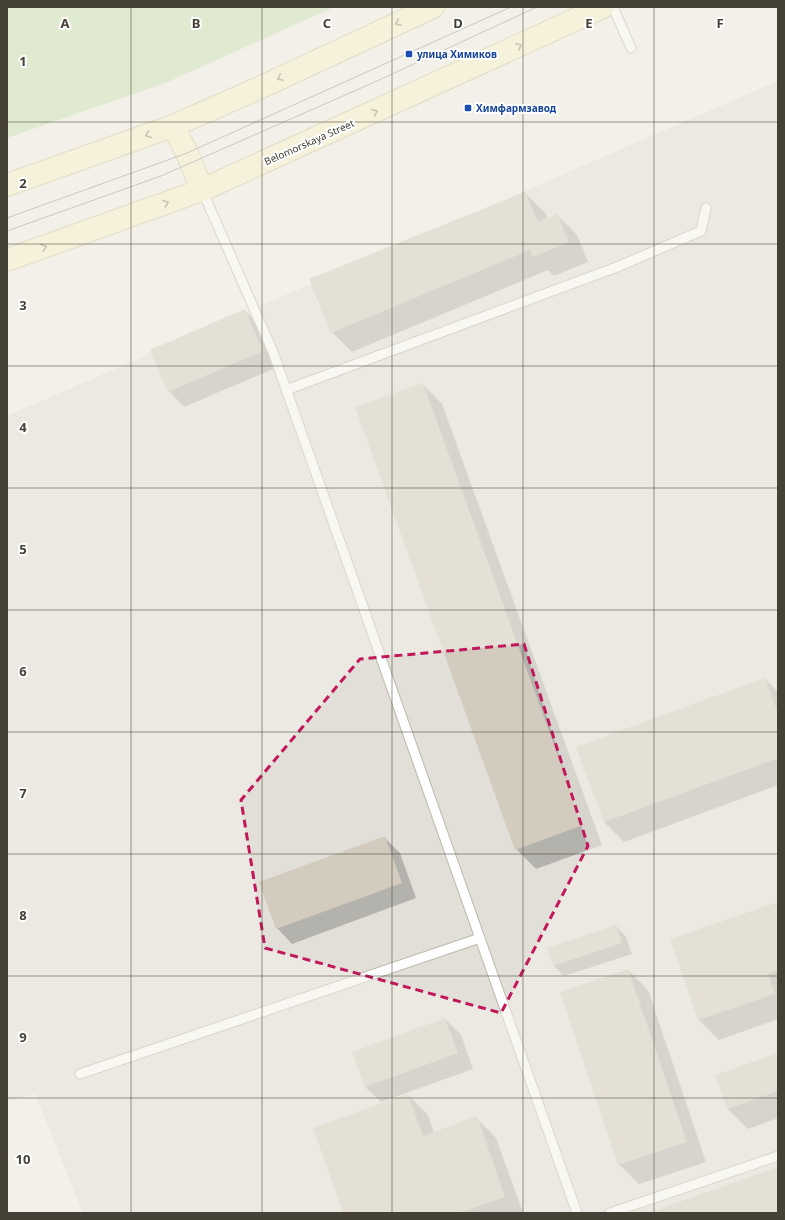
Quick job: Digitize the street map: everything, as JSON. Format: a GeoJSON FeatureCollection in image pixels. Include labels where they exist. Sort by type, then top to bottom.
{"type":"FeatureCollection","features":[{"type":"Feature","properties":{"kind":"main road"},"geometry":{"type":"LineString","coordinates":[[7,185],[173,126],[257,90],[433,7]]}},
{"type":"Feature","properties":{"kind":"main road","name":"Belomorskaya Street"},"geometry":{"type":"LineString","coordinates":[[7,260],[202,190],[603,7]]}},
{"type":"Feature","properties":{"kind":"main road"},"geometry":{"type":"LineString","coordinates":[[173,126],[187,153],[202,190]]}},
{"type":"Feature","properties":{"kind":"lane"},"geometry":{"type":"LineString","coordinates":[[613,7],[631,48]]}},
{"type":"Feature","properties":{"kind":"lane"},"geometry":{"type":"LineString","coordinates":[[202,190],[273,352],[577,1213]]}},
{"type":"Feature","properties":{"kind":"lane"},"geometry":{"type":"LineString","coordinates":[[286,390],[624,264],[701,231],[706,208]]}},
{"type":"Feature","properties":{"kind":"lane"},"geometry":{"type":"LineString","coordinates":[[80,1074],[480,938]]}},
{"type":"Feature","properties":{"kind":"lane"},"geometry":{"type":"LineString","coordinates":[[610,1213],[778,1156]]}},
{"type":"Feature","properties":{"kind":"highlighted area"},"geometry":{"type":"Polygon","coordinates":[[[524,644],[588,846],[501,1013],[265,948],[241,800],[360,659],[524,644]]]}},
{"type":"Feature","properties":{"kind":"shaded area"},"geometry":{"type":"Polygon","coordinates":[[[778,81],[778,1213],[83,1213],[35,1094],[7,1102],[7,416],[778,81]]]}},
{"type":"Feature","properties":{"kind":"green space"},"geometry":{"type":"Polygon","coordinates":[[[7,7],[334,7],[168,82],[7,138],[7,7]]]}},
{"type":"Feature","properties":{"kind":"building"},"geometry":{"type":"Polygon","coordinates":[[[525,192],[538,222],[557,214],[569,242],[533,257],[530,250],[331,333],[309,279],[525,192]]]}},
{"type":"Feature","properties":{"kind":"building"},"geometry":{"type":"Polygon","coordinates":[[[245,309],[263,351],[168,392],[150,350],[245,309]]]}},
{"type":"Feature","properties":{"kind":"building"},"geometry":{"type":"Polygon","coordinates":[[[423,383],[583,825],[515,850],[355,407],[423,383]]]}},
{"type":"Feature","properties":{"kind":"building"},"geometry":{"type":"Polygon","coordinates":[[[765,678],[778,713],[778,758],[604,822],[576,747],[765,678]]]}},
{"type":"Feature","properties":{"kind":"building"},"geometry":{"type":"Polygon","coordinates":[[[385,836],[402,883],[276,929],[259,882],[385,836]]]}},
{"type":"Feature","properties":{"kind":"building"},"geometry":{"type":"Polygon","coordinates":[[[778,902],[778,971],[768,974],[775,994],[698,1020],[670,939],[778,902]]]}},
{"type":"Feature","properties":{"kind":"building"},"geometry":{"type":"Polygon","coordinates":[[[616,925],[622,943],[553,966],[547,948],[616,925]]]}},
{"type":"Feature","properties":{"kind":"building"},"geometry":{"type":"Polygon","coordinates":[[[628,969],[687,1142],[618,1165],[560,992],[628,969]]]}},
{"type":"Feature","properties":{"kind":"building"},"geometry":{"type":"Polygon","coordinates":[[[445,1018],[458,1053],[365,1087],[352,1052],[445,1018]]]}},
{"type":"Feature","properties":{"kind":"building"},"geometry":{"type":"Polygon","coordinates":[[[778,1053],[778,1091],[727,1109],[715,1075],[778,1053]]]}},
{"type":"Feature","properties":{"kind":"building"},"geometry":{"type":"Polygon","coordinates":[[[408,1094],[423,1136],[477,1116],[505,1197],[459,1213],[343,1213],[313,1128],[408,1094]]]}},
{"type":"Feature","properties":{"kind":"building"},"geometry":{"type":"Polygon","coordinates":[[[778,1167],[778,1213],[648,1213],[778,1167]]]}},
{"type":"Feature","properties":{"kind":"tram line"},"geometry":{"type":"LineString","coordinates":[[7,218],[187,153],[511,7]]}},
{"type":"Feature","properties":{"kind":"tram line"},"geometry":{"type":"LineString","coordinates":[[7,231],[161,176],[377,81],[537,7]]}},
{"type":"Feature","properties":{"kind":"place","name":"улица Химиков"},"geometry":{"type":"Point","coordinates":[409,54]}},
{"type":"Feature","properties":{"kind":"place","name":"Химфармзавод"},"geometry":{"type":"Point","coordinates":[468,108]}}]}
